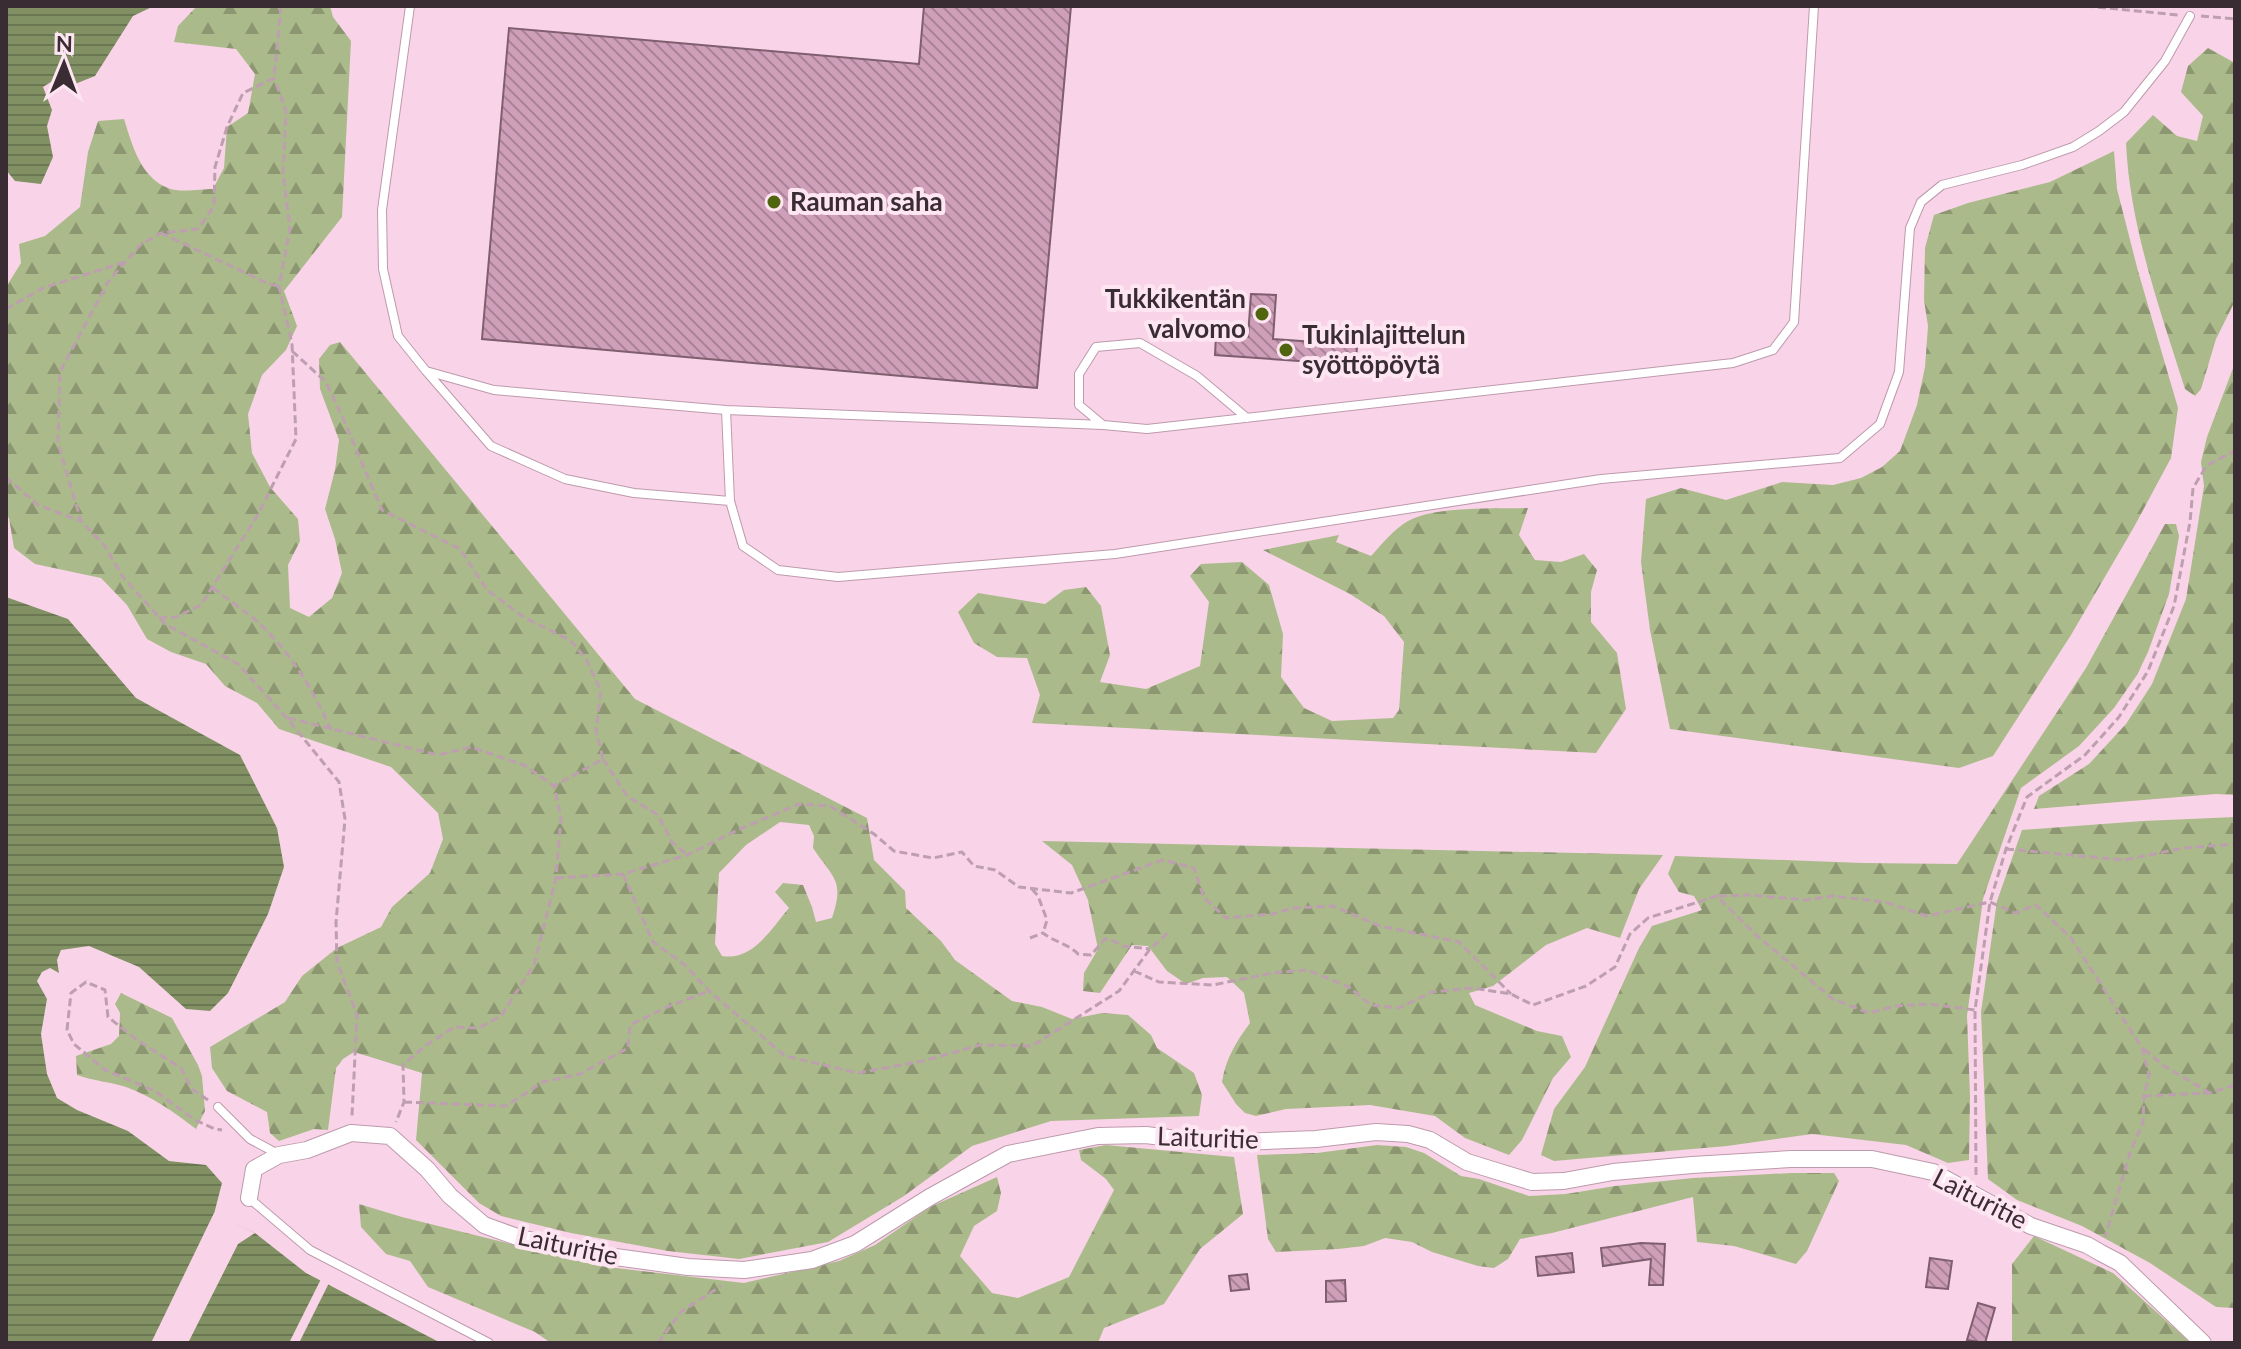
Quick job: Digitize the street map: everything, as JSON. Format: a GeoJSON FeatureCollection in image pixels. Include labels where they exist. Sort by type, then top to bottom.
{"type":"FeatureCollection","features":[{"type":"Feature","properties":{"kind":"street","name":"Laituritie"},"geometry":{"type":"LineString","coordinates":[[390,1136],[484,1225],[520,1238],[601,1255],[688,1267],[744,1270],[812,1260],[855,1244],[930,1197],[1008,1154],[1098,1136],[1146,1135],[1200,1142],[1241,1142],[1316,1139],[1376,1132],[1408,1134],[1430,1140],[1467,1162],[1532,1182],[1692,1165],[1791,1159],[1872,1159],[1933,1172],[2031,1226],[2087,1245],[2120,1263],[2203,1343]]}},
{"type":"Feature","properties":{"kind":"street"},"geometry":{"type":"LineString","coordinates":[[249,1198],[254,1169],[279,1155],[307,1150],[351,1133],[390,1136]]}},
{"type":"Feature","properties":{"kind":"lane"},"geometry":{"type":"LineString","coordinates":[[410,6],[382,210],[383,269],[398,336],[491,446],[565,479],[634,493],[730,501]]}},
{"type":"Feature","properties":{"kind":"lane"},"geometry":{"type":"LineString","coordinates":[[426,371],[494,390],[726,410],[1147,429],[1733,363],[1773,350],[1794,322],[1814,6]]}},
{"type":"Feature","properties":{"kind":"lane"},"geometry":{"type":"LineString","coordinates":[[726,410],[730,501],[743,546],[778,570],[838,577],[1115,554],[1601,479],[1840,458],[1880,424],[1899,372],[1910,228],[1921,202],[1942,185],[2022,165],[2073,147],[2099,131],[2124,112],[2165,61],[2190,16]]}},
{"type":"Feature","properties":{"kind":"lane"},"geometry":{"type":"LineString","coordinates":[[1103,425],[1079,405],[1079,374],[1096,347],[1140,343],[1197,376],[1247,418]]}},
{"type":"Feature","properties":{"kind":"lane"},"geometry":{"type":"LineString","coordinates":[[218,1107],[250,1139],[279,1155]]}},
{"type":"Feature","properties":{"kind":"lane"},"geometry":{"type":"LineString","coordinates":[[249,1198],[310,1250],[489,1343]]}},
{"type":"Feature","properties":{"kind":"path"},"geometry":{"type":"LineString","coordinates":[[159,618],[176,617],[201,605],[257,516],[296,439],[292,351],[279,286],[290,229],[283,173],[286,111],[274,78],[281,6]]}},
{"type":"Feature","properties":{"kind":"path"},"geometry":{"type":"LineString","coordinates":[[2086,6],[2235,19]]}},
{"type":"Feature","properties":{"kind":"path"},"geometry":{"type":"LineString","coordinates":[[81,521],[58,443],[60,372],[108,282],[140,245],[161,233],[198,229],[214,206],[215,167],[227,127],[243,93],[274,78]]}},
{"type":"Feature","properties":{"kind":"path"},"geometry":{"type":"LineString","coordinates":[[161,233],[279,286]]}},
{"type":"Feature","properties":{"kind":"path"},"geometry":{"type":"LineString","coordinates":[[6,309],[43,288],[125,262]]}},
{"type":"Feature","properties":{"kind":"path"},"geometry":{"type":"LineString","coordinates":[[292,351],[326,382],[382,510],[460,549],[487,590],[525,618],[570,640],[586,659],[601,691],[596,731],[603,759],[627,796],[658,815],[672,842],[687,855]]}},
{"type":"Feature","properties":{"kind":"path"},"geometry":{"type":"LineString","coordinates":[[1976,1195],[1975,1010],[1990,902],[2006,849],[2027,797],[2085,755],[2119,717],[2148,671],[2174,606],[2190,522],[2193,488],[2207,465],[2235,451]]}},
{"type":"Feature","properties":{"kind":"path"},"geometry":{"type":"LineString","coordinates":[[6,477],[38,505],[81,521],[104,545],[123,577],[165,624],[238,664],[339,782],[345,819],[336,922],[337,962],[357,1015],[351,1133]]}},
{"type":"Feature","properties":{"kind":"path"},"geometry":{"type":"LineString","coordinates":[[213,588],[266,629],[315,694],[331,730]]}},
{"type":"Feature","properties":{"kind":"path"},"geometry":{"type":"LineString","coordinates":[[286,717],[438,755],[471,747],[524,765],[554,786],[561,818],[556,878],[534,965],[501,1016],[479,1028],[455,1027],[426,1045],[403,1065],[404,1102],[390,1136]]}},
{"type":"Feature","properties":{"kind":"path"},"geometry":{"type":"LineString","coordinates":[[554,786],[603,759]]}},
{"type":"Feature","properties":{"kind":"path"},"geometry":{"type":"LineString","coordinates":[[556,878],[623,874],[687,855],[799,804],[830,806],[874,834],[894,851],[933,858],[962,852],[974,866],[995,870],[1019,887],[1071,893],[1163,860],[1194,868],[1204,898],[1226,918],[1333,906],[1380,926],[1459,942],[1511,994]]}},
{"type":"Feature","properties":{"kind":"path"},"geometry":{"type":"LineString","coordinates":[[2006,849],[2124,860],[2184,848],[2235,844]]}},
{"type":"Feature","properties":{"kind":"path"},"geometry":{"type":"LineString","coordinates":[[623,874],[653,942],[685,965],[709,991],[785,1056],[858,1073],[923,1061],[980,1045],[1032,1046],[1119,991],[1150,949],[1170,931]]}},
{"type":"Feature","properties":{"kind":"path"},"geometry":{"type":"LineString","coordinates":[[1031,888],[1038,896],[1047,920],[1043,933]]}},
{"type":"Feature","properties":{"kind":"path"},"geometry":{"type":"LineString","coordinates":[[1134,971],[1159,982],[1213,985],[1272,973],[1307,970],[1349,987],[1371,1005],[1399,1008],[1432,992],[1473,988],[1511,994],[1533,1005],[1586,986],[1615,967],[1630,934],[1648,918],[1717,896],[1751,895],[1807,900],[1832,896],[1885,902],[1927,916],[1990,902],[2015,913],[2036,905],[2071,938],[2142,1048],[2164,1066],[2210,1093]]}},
{"type":"Feature","properties":{"kind":"path"},"geometry":{"type":"LineString","coordinates":[[1717,896],[1756,935],[1833,999],[1869,1013],[1896,1006],[1930,1004],[1975,1010]]}},
{"type":"Feature","properties":{"kind":"path"},"geometry":{"type":"LineString","coordinates":[[1030,938],[1043,933]]}},
{"type":"Feature","properties":{"kind":"path"},"geometry":{"type":"LineString","coordinates":[[1043,933],[1053,941],[1072,947],[1078,954],[1091,955],[1105,939],[1123,946],[1150,949]]}},
{"type":"Feature","properties":{"kind":"path"},"geometry":{"type":"LineString","coordinates":[[218,1107],[192,1089],[181,1068],[108,1017],[105,990],[86,982],[71,993],[67,1030],[74,1044],[105,1070],[155,1091],[195,1120],[215,1129],[242,1131]]}},
{"type":"Feature","properties":{"kind":"path"},"geometry":{"type":"LineString","coordinates":[[404,1102],[506,1106],[543,1082],[580,1074],[628,1048],[630,1025],[709,991]]}},
{"type":"Feature","properties":{"kind":"path"},"geometry":{"type":"LineString","coordinates":[[2101,1253],[2123,1176],[2143,1122],[2149,1075],[2142,1048]]}},
{"type":"Feature","properties":{"kind":"path"},"geometry":{"type":"LineString","coordinates":[[2144,1096],[2210,1093],[2235,1085]]}},
{"type":"Feature","properties":{"kind":"path"},"geometry":{"type":"LineString","coordinates":[[658,1343],[681,1312],[744,1270]]}},
{"type":"Feature","properties":{"kind":"green space"},"geometry":{"type":"Polygon","coordinates":[[[197,6],[330,6],[333,17],[351,41],[342,217],[284,291],[297,326],[286,350],[262,375],[248,414],[252,453],[270,487],[298,519],[300,541],[288,565],[290,608],[309,617],[332,598],[342,573],[325,509],[339,440],[320,389],[319,359],[330,345],[340,342],[635,699],[867,818],[874,860],[905,891],[906,908],[941,941],[955,960],[1012,1001],[1042,1007],[1072,1019],[1102,1013],[1128,1015],[1151,1035],[1157,1048],[1194,1073],[1202,1095],[1199,1116],[1051,1121],[972,1146],[904,1196],[828,1242],[739,1259],[668,1251],[501,1216],[479,1203],[416,1140],[422,1073],[354,1052],[336,1068],[328,1130],[314,1129],[279,1141],[270,1133],[267,1112],[227,1091],[212,1068],[210,1047],[285,1002],[302,976],[337,948],[381,927],[392,907],[430,873],[443,839],[438,813],[391,767],[279,729],[257,703],[225,686],[206,664],[171,652],[147,639],[127,605],[101,578],[35,564],[14,548],[6,515],[6,287],[21,263],[19,244],[45,236],[80,207],[88,152],[98,121],[124,119],[138,159],[158,183],[178,190],[213,189],[224,168],[227,127],[248,113],[255,74],[236,49],[174,42],[178,26],[197,6]],[[780,822],[746,845],[719,873],[715,944],[722,956],[743,954],[768,934],[789,908],[775,892],[783,883],[803,885],[816,922],[832,918],[837,887],[813,848],[814,836],[809,825],[780,822]]]}},
{"type":"Feature","properties":{"kind":"green space"},"geometry":{"type":"Polygon","coordinates":[[[2208,48],[2235,63],[2235,301],[2216,339],[2201,389],[2195,396],[2185,389],[2156,298],[2133,206],[2126,143],[2153,115],[2177,136],[2197,141],[2203,116],[2181,92],[2188,66],[2208,48]]]}},
{"type":"Feature","properties":{"kind":"green space"},"geometry":{"type":"Polygon","coordinates":[[[2114,151],[2117,189],[2178,408],[2171,458],[2071,635],[1993,756],[1959,768],[1670,729],[1650,630],[1641,562],[1646,499],[1681,488],[1726,500],[1782,482],[1833,485],[1861,478],[1882,467],[1900,451],[1917,405],[1925,367],[1928,326],[1924,300],[1925,248],[1934,215],[2050,182],[2114,151]]]}},
{"type":"Feature","properties":{"kind":"green space"},"geometry":{"type":"Polygon","coordinates":[[[2235,363],[2235,795],[2034,809],[2039,796],[2089,764],[2126,724],[2152,684],[2186,599],[2204,486],[2201,462],[2207,437],[2235,363]]]}},
{"type":"Feature","properties":{"kind":"green space"},"geometry":{"type":"Polygon","coordinates":[[[1528,508],[1519,535],[1535,560],[1561,562],[1584,554],[1597,570],[1591,592],[1591,622],[1617,653],[1626,709],[1596,753],[1032,723],[1040,695],[1027,658],[997,657],[974,643],[958,612],[978,593],[1045,604],[1064,590],[1086,587],[1101,606],[1110,655],[1100,682],[1146,689],[1200,666],[1209,602],[1190,576],[1201,564],[1242,562],[1269,585],[1283,634],[1281,677],[1304,708],[1332,721],[1393,718],[1399,710],[1404,642],[1384,616],[1350,594],[1263,550],[1339,535],[1336,542],[1371,556],[1398,528],[1420,516],[1466,509],[1528,508]]]}},
{"type":"Feature","properties":{"kind":"green space"},"geometry":{"type":"Polygon","coordinates":[[[2165,524],[2176,524],[2179,536],[2169,594],[2137,675],[2114,708],[2079,746],[2021,788],[1983,899],[1967,1016],[1969,1160],[1948,1163],[1906,1145],[1812,1134],[1727,1146],[1554,1161],[1541,1155],[1554,1109],[1585,1067],[1652,926],[1702,910],[1694,896],[1679,892],[1668,874],[1675,856],[1957,864],[2086,668],[2165,524]]]}},
{"type":"Feature","properties":{"kind":"green space"},"geometry":{"type":"Polygon","coordinates":[[[2235,817],[2235,1308],[2216,1307],[2150,1263],[2082,1226],[2017,1200],[1988,1179],[1981,1012],[1997,901],[2022,830],[2235,817]]]}},
{"type":"Feature","properties":{"kind":"green space"},"geometry":{"type":"Polygon","coordinates":[[[1042,841],[1663,855],[1639,889],[1620,938],[1587,928],[1546,945],[1493,986],[1469,993],[1475,1005],[1537,1031],[1562,1036],[1571,1057],[1553,1078],[1522,1140],[1509,1155],[1465,1138],[1435,1116],[1370,1105],[1286,1109],[1256,1116],[1245,1113],[1222,1082],[1232,1051],[1250,1023],[1244,993],[1227,977],[1203,978],[1186,984],[1167,971],[1148,946],[1132,945],[1100,993],[1083,991],[1084,973],[1098,949],[1088,900],[1072,865],[1042,841]]]}},
{"type":"Feature","properties":{"kind":"green space"},"geometry":{"type":"Polygon","coordinates":[[[121,993],[172,1018],[198,1065],[205,1111],[196,1129],[135,1091],[77,1075],[76,1056],[111,1044],[119,1036],[120,1013],[115,1004],[121,993]]]}},
{"type":"Feature","properties":{"kind":"green space"},"geometry":{"type":"Polygon","coordinates":[[[1106,1145],[1234,1157],[1243,1214],[1200,1249],[1164,1304],[1104,1328],[1098,1343],[551,1343],[535,1332],[428,1287],[410,1261],[386,1254],[361,1227],[359,1204],[599,1266],[744,1283],[839,1261],[875,1245],[930,1207],[997,1177],[1001,1193],[997,1211],[974,1226],[960,1256],[992,1293],[1018,1298],[1069,1277],[1114,1190],[1106,1179],[1081,1160],[1079,1150],[1106,1145]]]}},
{"type":"Feature","properties":{"kind":"green space"},"geometry":{"type":"Polygon","coordinates":[[[1377,1145],[1406,1147],[1424,1153],[1461,1176],[1529,1196],[1693,1178],[1792,1173],[1834,1173],[1839,1181],[1807,1251],[1796,1264],[1734,1246],[1697,1242],[1693,1197],[1520,1239],[1508,1259],[1494,1268],[1432,1252],[1412,1242],[1385,1238],[1364,1246],[1276,1252],[1268,1239],[1257,1155],[1317,1153],[1377,1145]]]}},
{"type":"Feature","properties":{"kind":"green space"},"geometry":{"type":"Polygon","coordinates":[[[2034,1236],[2113,1273],[2191,1343],[2012,1343],[2012,1264],[2034,1236]]]}},
{"type":"Feature","properties":{"kind":"shaded area"},"geometry":{"type":"Polygon","coordinates":[[[6,6],[154,6],[133,16],[95,76],[75,84],[59,77],[43,87],[52,110],[47,126],[53,157],[41,184],[15,181],[6,170],[6,6]]]}},
{"type":"Feature","properties":{"kind":"shaded area"},"geometry":{"type":"Polygon","coordinates":[[[6,597],[68,619],[136,698],[240,755],[277,828],[284,867],[268,914],[228,993],[210,1011],[186,1009],[139,967],[89,946],[61,950],[57,960],[59,973],[50,968],[42,972],[37,981],[47,999],[41,1034],[47,1074],[57,1098],[77,1110],[128,1131],[169,1161],[206,1165],[222,1183],[214,1214],[255,1233],[306,1273],[441,1343],[6,1343],[6,597]]]}},
{"type":"Feature","properties":{"kind":"pier"},"geometry":{"type":"Polygon","coordinates":[[[214,1213],[255,1233],[238,1244],[188,1343],[151,1343],[214,1213]]]}},
{"type":"Feature","properties":{"kind":"pier"},"geometry":{"type":"Polygon","coordinates":[[[322,1277],[330,1281],[299,1343],[289,1343],[322,1277]]]}},
{"type":"Feature","properties":{"kind":"building","name":"Rauman saha"},"geometry":{"type":"Polygon","coordinates":[[[924,6],[1071,6],[1037,388],[482,339],[509,28],[919,64],[924,6]]]}},
{"type":"Feature","properties":{"kind":"building","name":"Tukinlajittelun syöttöpöytä"},"geometry":{"type":"Polygon","coordinates":[[[1251,294],[1276,295],[1273,339],[1357,345],[1356,365],[1215,355],[1216,335],[1248,337],[1251,294]]]}},
{"type":"Feature","properties":{"kind":"building"},"geometry":{"type":"Polygon","coordinates":[[[1641,1243],[1665,1244],[1663,1285],[1649,1285],[1651,1259],[1603,1266],[1601,1248],[1641,1243]]]}},
{"type":"Feature","properties":{"kind":"building"},"geometry":{"type":"Polygon","coordinates":[[[1572,1253],[1574,1272],[1538,1276],[1536,1257],[1572,1253]]]}},
{"type":"Feature","properties":{"kind":"building"},"geometry":{"type":"Polygon","coordinates":[[[1930,1258],[1952,1261],[1948,1289],[1926,1287],[1930,1258]]]}},
{"type":"Feature","properties":{"kind":"building"},"geometry":{"type":"Polygon","coordinates":[[[1247,1274],[1249,1289],[1231,1291],[1229,1276],[1247,1274]]]}},
{"type":"Feature","properties":{"kind":"building"},"geometry":{"type":"Polygon","coordinates":[[[1345,1280],[1346,1301],[1326,1302],[1326,1281],[1345,1280]]]}},
{"type":"Feature","properties":{"kind":"building"},"geometry":{"type":"Polygon","coordinates":[[[1978,1303],[1995,1308],[1985,1343],[1967,1340],[1978,1303]]]}},
{"type":"Feature","properties":{"kind":"place","name":"Rauman saha"},"geometry":{"type":"Point","coordinates":[774,202]}},
{"type":"Feature","properties":{"kind":"place","name":"Tukkikentän valvomo"},"geometry":{"type":"Point","coordinates":[1262,314]}},
{"type":"Feature","properties":{"kind":"place","name":"Tukinlajittelun syöttöpöytä"},"geometry":{"type":"Point","coordinates":[1286,350]}}]}
